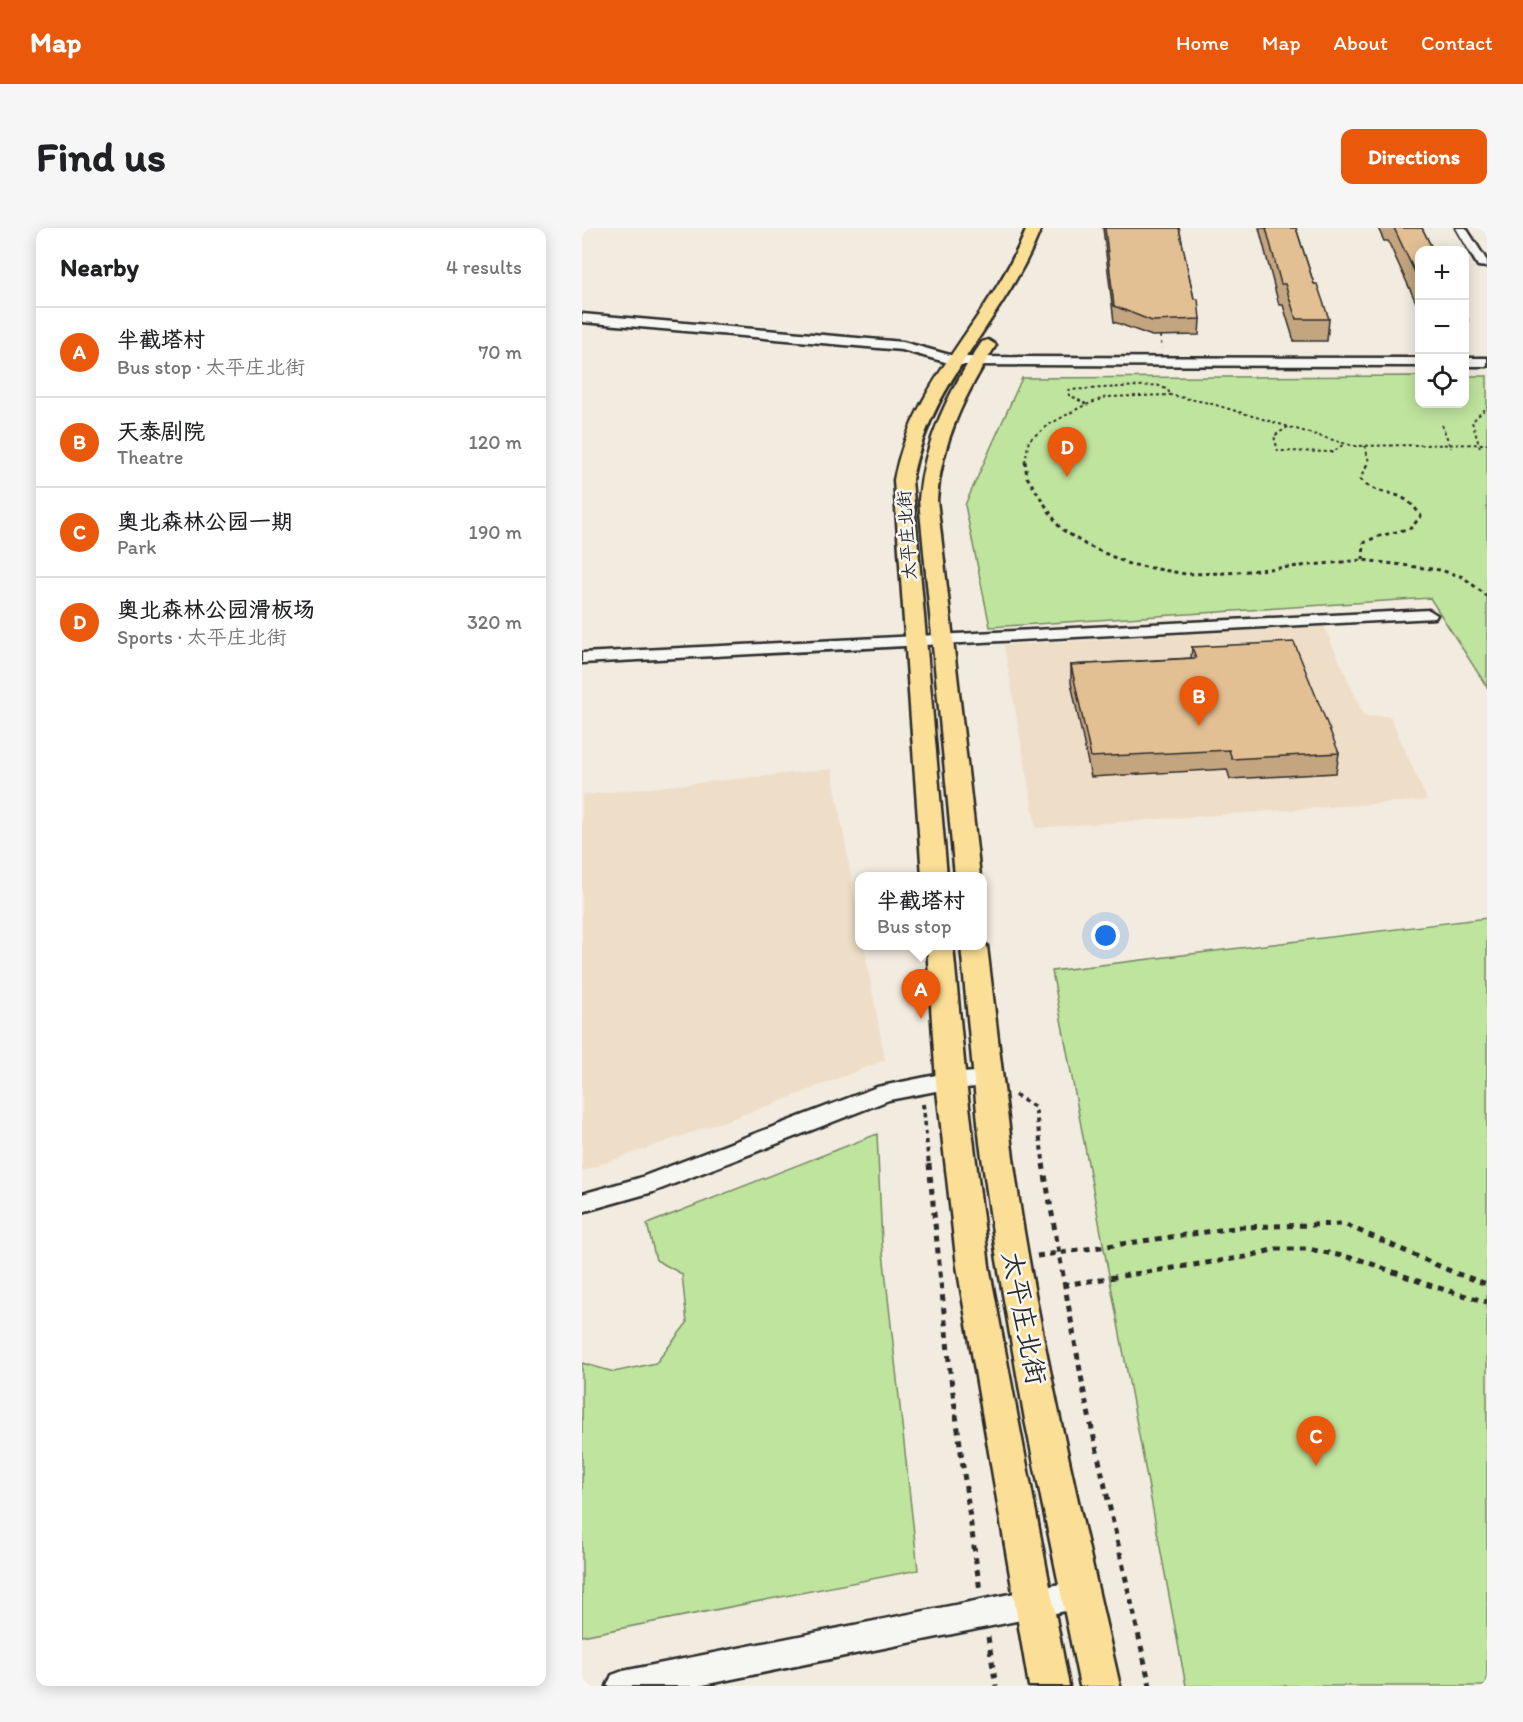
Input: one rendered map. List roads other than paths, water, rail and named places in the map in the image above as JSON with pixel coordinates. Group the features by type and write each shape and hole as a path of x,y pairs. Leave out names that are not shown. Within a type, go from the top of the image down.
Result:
{"main road":[{"name":"太平庄北街","path":"934,872 903,480 907,458 920,420 942,379 1015,272 1034,228"},
{"name":"太平庄北街","path":"967,872 928,500 928,480 934,450 945,421 977,361 1033,273 1051,228"},
{"name":"太平庄北街","path":"940,950 936,1084 973,1266 1032,1603 1049,1686"},
{"name":"太平庄北街","path":"975,950 988,1079 1013,1259 1100,1686"}],"street":[{"path":"1461,228 1482,264 1487,264"},
{"path":"582,318 903,346 956,361 1415,362"},
{"path":"1469,362 1487,362"},
{"path":"582,658 1429,615"},
{"path":"582,1203 644,1186 867,1099 936,1084 988,1079"},
{"path":"623,1686 1080,1594"}],"place":[{"name":"奥北森林公园滑板场","path":"1067,477"},
{"name":"天泰剧院","path":"1199,726"},
{"name":"半截塔村","path":"921,1019"},
{"name":"奥北森林公园一期","path":"1316,1466"}]}
